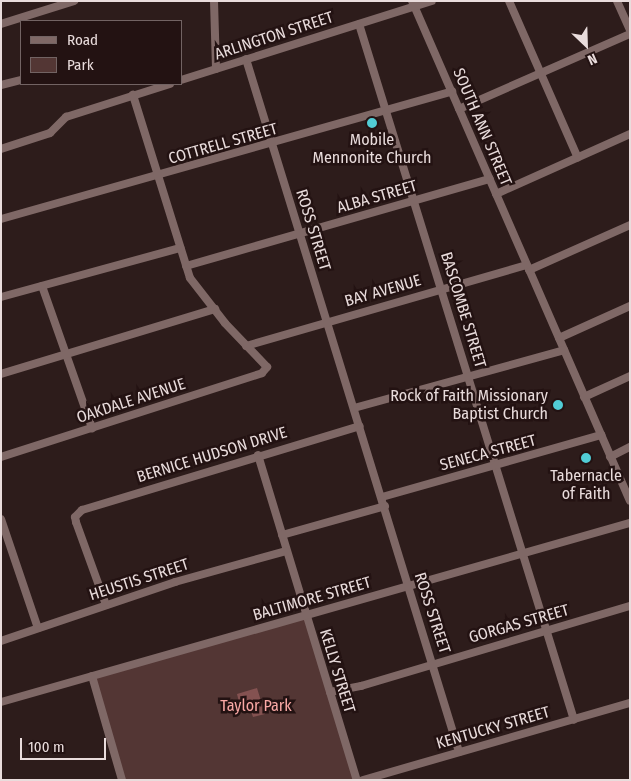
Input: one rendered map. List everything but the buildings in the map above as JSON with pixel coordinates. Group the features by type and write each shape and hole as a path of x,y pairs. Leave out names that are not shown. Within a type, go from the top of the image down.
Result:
{"street":[{"path":"1,24 74,1"},
{"path":"214,1 216,69"},
{"name":"ARLINGTON STREET","path":"182,80 359,24 413,4 432,1"},
{"path":"509,1 578,158"},
{"path":"618,1 630,30"},
{"name":"SOUTH ANN STREET","path":"413,4 630,501"},
{"name":"BASCOMBE STREET","path":"359,24 548,630 574,720"},
{"path":"459,109 630,34"},
{"name":"ROSS STREET","path":"246,59 433,662 459,752"},
{"path":"1,85 20,80"},
{"path":"1,149 50,134 66,117 167,85"},
{"name":"COTTRELL STREET","path":"1,219 158,177 452,91"},
{"path":"134,95 190,278 246,346"},
{"path":"496,194 630,134"},
{"name":"ALBA STREET","path":"186,266 490,179"},
{"name":"BAY AVENUE","path":"246,346 442,289 528,267 630,225"},
{"path":"1,297 180,248"},
{"path":"42,286 92,428"},
{"path":"559,338 630,306"},
{"path":"1,374 216,309"},
{"name":"OAKDALE AVENUE","path":"1,457 262,373 267,367 246,346"},
{"path":"354,408 564,350"},
{"path":"584,397 630,376"},
{"name":"BERNICE HUDSON DRIVE","path":"106,605 75,517 82,510 258,454 360,426"},
{"name":"SENECA STREET","path":"382,497 601,436"},
{"path":"610,456 630,448"},
{"name":"KELLY STREET","path":"258,454 357,780"},
{"path":"282,535 385,506"},
{"path":"1,519 4,536 38,628"},
{"name":"BALTIMORE STREET","path":"1,702 630,523"},
{"name":"HEUSTIS STREET","path":"1,641 184,579 286,551"},
{"name":"GORGAS STREET","path":"330,692 361,686 433,662 630,606"},
{"path":"92,676 122,780"},
{"name":"KENTUCKY STREET","path":"363,780 630,703"}],"green space":[{"name":"Taylor Park","path":"306,614 357,780 124,780 94,678"}],"shaded area":[{"path":"257,688 265,714 253,717 250,708 241,710 237,694"}],"place":[{"name":"Mobile Mennonite Church","path":"372,123"},
{"name":"Rock of Faith Missionary Baptist Church","path":"558,405"},
{"name":"Tabernacle of Faith","path":"586,458"}]}
